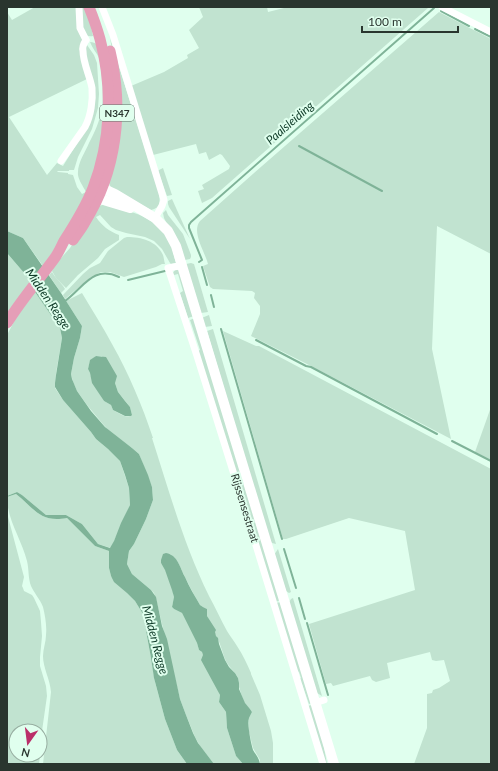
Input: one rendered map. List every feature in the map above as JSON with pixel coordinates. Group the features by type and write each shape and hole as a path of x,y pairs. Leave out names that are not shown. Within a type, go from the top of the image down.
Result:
{"main road":[{"name":"N347","path":"89,7 102,37"},
{"name":"N347","path":"7,323 15,310 52,262 98,192 98,171 103,152 108,114 107,81 101,25 93,7"},
{"name":"Rijssensestraat","path":"98,192 115,194 155,218 171,236 178,249 320,701 334,750 334,764"}],"street":[{"path":"61,161 88,122 92,94 92,87 83,51 86,40 80,28 79,7"},
{"path":"102,7 164,200 155,218"},
{"path":"442,7 491,32"},
{"path":"86,40 102,37"},
{"name":"Rijssensestraat","path":"182,264 168,268 247,516 322,764"}],"shaded area":[{"path":"35,7 77,7 78,28 83,40 81,51 87,79 9,117 47,175 57,163 63,166 86,129 91,118 94,90 85,53 85,48 87,45 94,55 97,63 99,94 98,108 92,129 78,157 74,170 57,171 73,175 77,187 82,194 86,192 78,175 79,166 97,126 103,103 99,58 90,42 97,45 101,51 106,104 103,141 94,178 71,226 43,266 23,238 7,231 7,12 12,20"},
{"path":"81,7 87,7 93,36 85,34 83,31"},
{"path":"199,7 267,7 268,12 288,7 428,8 212,198 202,203 198,191 204,189 202,185 229,169 230,166 220,154 209,160 206,152 199,154 196,144 153,155 131,86 164,72 188,58 187,55 199,48 189,30 203,17"},
{"path":"439,12 491,39 491,254 437,226 432,349 451,439 251,336 260,314 260,306 254,298 255,293 252,291 213,289 210,287 203,266 208,264 197,231 200,221"},
{"path":"110,38 159,193 160,201 158,206 157,208 151,210 111,188 108,180 117,79"},
{"path":"163,168 172,195 167,196 158,171"},
{"path":"172,199 190,239 169,207 168,201"},
{"path":"102,205 139,215 152,221 163,231 171,244 176,263 170,263 162,249 154,241 145,237 116,230 111,227 100,215 96,217 98,220 106,228 119,235 119,240 105,249 98,258 78,275 66,288 56,278 52,271 54,266 70,248 98,207"},
{"path":"166,210 168,215 183,234 191,255 190,259 185,260 164,218 163,213"},
{"path":"127,237 143,239 153,243 163,255 165,264 124,277 110,272 101,272 91,277 65,299 63,295 83,274 90,268 100,263 108,251"},
{"path":"7,253 31,281 7,315"},
{"path":"186,264 194,264 208,312 201,313"},
{"path":"175,270 179,270 194,316 188,318 180,293 183,291 178,274 174,275 173,273"},
{"path":"52,272 65,289 61,293 49,275"},
{"path":"35,292 60,328 62,338 55,388 63,400 96,439 120,461 129,488 130,505 111,548 98,544 82,524 66,515 46,515 17,492 7,496 7,335 17,316"},
{"path":"82,293 109,338 130,378 149,426 184,538 209,596 227,631 245,660 260,695 271,731 273,743 273,764 260,764 260,760 253,748 249,732 249,718 252,712 244,702 239,687 238,678 225,659 207,616 207,609 200,605 178,562 170,554 161,563 167,574 174,597 172,607 182,613 199,650 202,652 220,695 219,702 226,712 227,728 236,756 243,764 214,764 195,737 180,699 154,593 132,574 127,564 129,551 146,519 153,500 152,487 139,454 109,431 77,391 71,374 82,326 66,301","holes":["96,356 102,356 118,392 130,407 132,415 130,416 125,416 113,410 111,405 104,401 93,383 88,369 90,361"]},
{"path":"209,315 212,326 205,327 202,318"},
{"path":"195,318 280,600 276,602 198,351 200,350 190,320"},
{"path":"213,329 276,544 269,540 207,331"},
{"path":"223,331 259,346 491,469 491,764 414,764 427,728 427,694 432,693 433,690 450,681 444,660 432,660 430,652 387,663 390,678 376,682 372,680 370,676 333,686 331,683 326,684 309,624 415,590 405,531 349,518 283,539"},
{"path":"491,407 491,460 475,452"},
{"path":"16,494 33,510 44,517 58,519 67,518 95,546 109,551 109,568 111,576 135,601 143,614 155,682 165,719 177,750 187,764 43,764 48,763 48,723 51,692 43,660 46,624 43,607 29,580 28,564 9,514 7,497"},
{"path":"7,513 24,577 22,586 24,591 32,595 40,611 42,636 40,666 46,686 47,696 43,723 8,723 8,763 39,764 7,764"},
{"path":"278,549 291,592 289,593 286,591 274,555"},
{"path":"293,598 322,696 317,693 288,604"},
{"path":"281,602 312,703 309,704 299,679 301,678 299,672 297,671 276,603"},
{"path":"312,705 323,742 327,764 325,764 307,706"}],"water":[{"name":"Midden Regge","path":"7,231 23,238 82,326 71,374 77,391 91,411 105,427 139,454 148,475 152,487 153,500 146,519 129,551 127,564 132,574 151,590 156,597 180,699 198,743 214,764 187,764 177,750 165,719 154,678 143,614 135,601 114,582 109,568 109,551 95,546 67,518 58,519 44,517 33,510 16,494 7,497 17,492 46,515 66,515 82,524 98,544 110,548 130,505 129,488 120,461 96,439 63,400 55,387 62,338 60,328 35,292 31,281 7,253"},
{"path":"96,356 106,357 117,376 115,383 118,392 130,407 131,416 125,416 113,410 111,405 104,401 92,383 88,369 90,360"},
{"path":"163,554 170,554 176,559 200,605 207,609 207,616 216,630 216,636 225,660 238,678 239,689 245,703 252,712 248,725 253,750 260,764 243,764 236,756 227,728 226,712 219,702 220,695 201,660 203,655 202,652 199,650 182,613 172,607 174,597 165,570 161,563"}],"waterway":[{"name":"Paalsleiding","path":"199,262 202,260 189,228 191,222 434,8"},
{"path":"441,11 469,26"},
{"path":"475,29 491,37"},
{"path":"299,146 382,191"},
{"path":"202,267 207,285"},
{"name":"Paalsleiding","path":"128,280 165,271"},
{"name":"Paalsleiding","path":"65,301 89,279 95,276 110,274 119,277"},
{"path":"211,295 214,307"},
{"path":"221,329 282,539"},
{"path":"256,340 306,366 311,367 437,434"},
{"path":"452,441 491,461"},
{"path":"284,549 296,588"},
{"path":"299,598 305,619"},
{"path":"307,623 328,695"}]}
